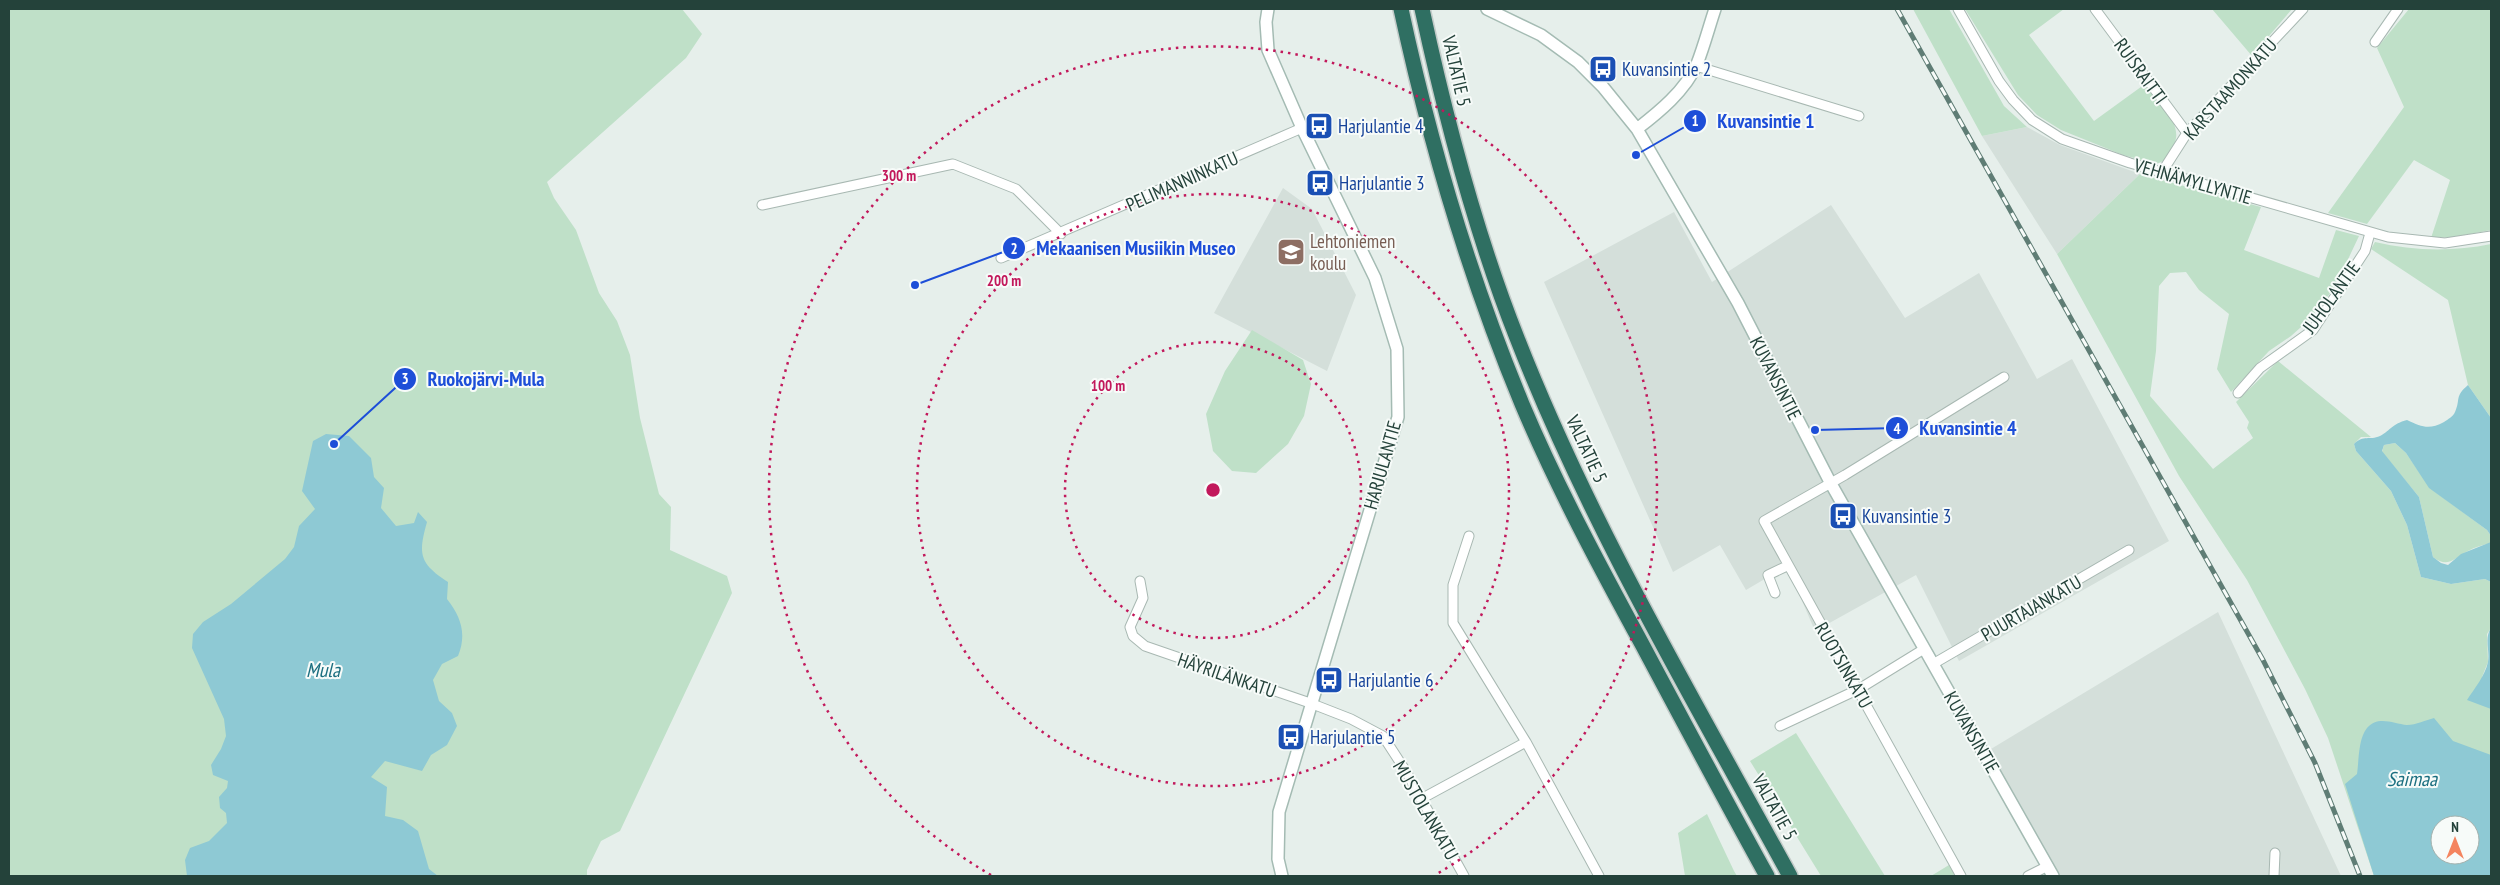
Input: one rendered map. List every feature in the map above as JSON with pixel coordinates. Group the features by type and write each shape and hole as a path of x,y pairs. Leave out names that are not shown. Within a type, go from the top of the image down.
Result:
{"highway":[{"path":"1402,10 1416,80 1453,212 1494,331 1522,402 1595,557 1767,876"},
{"name":"VALTATIE 5","path":"1423,12 1454,146 1474,214 1516,337 1581,486 1790,876"}],"street":[{"name":"HARJULANTIE","path":"1268,9 1266,22 1268,50 1302,128 1375,278 1397,349 1398,417 1310,703 1279,812 1278,859 1282,876"},
{"name":"KUVANSINTIE","path":"1487,9 1542,35 1578,62 1604,87 1637,129 1738,303 1830,482 2051,871"},
{"path":"1637,129 1655,116 1678,92 1696,66 1715,9"},
{"name":"VEHNÄMYLLYNTIE","path":"1958,9 1998,81 2032,120 2062,139 2162,172 2370,233 2419,242 2445,243 2491,236"},
{"name":"RUISRAITTI","path":"2095,9 2187,133"},
{"name":"KARSTAAMONKATU","path":"2162,172 2187,133 2303,9"},
{"path":"2375,42 2398,9"},
{"path":"1696,66 1859,116"},
{"name":"PELIMANNINKATU","path":"1001,258 1061,234 1302,128"},
{"path":"762,205 953,164 1016,189 1061,234"},
{"name":"JUHOLANTIE","path":"2238,393 2260,368 2313,330 2365,250 2370,233"},
{"path":"1830,482 2004,376"},
{"name":"RUOTSINKATU","path":"1830,482 1764,521 1787,566 1859,689 1962,876"},
{"path":"1469,536 1453,585 1453,622 1526,742 1599,876"},
{"name":"PUURTAJANKATU","path":"1933,664 2129,550"},
{"path":"1775,594 1768,575 1787,566"},
{"name":"HÄYRILÄNKATU","path":"1140,581 1143,598 1130,628 1133,636 1144,646 1310,703"},
{"path":"1780,726 1859,689 1924,649"},
{"name":"MUSTOLANKATU","path":"1310,703 1350,719 1383,736 1464,876"},
{"path":"1421,799 1526,742"},
{"path":"2274,876 2275,853"},
{"path":"2028,876 2051,871"}],"shaded area":[{"path":"2027,127 2060,145 2140,174 2057,254 1982,136"},
{"name":"Lehtoniemen koulu","path":"1283,188 1312,209 1356,295 1327,371 1214,313"},
{"path":"1831,205 1905,318 1979,273 2037,379 2072,359 2169,541 1959,661 1916,575 1815,631 1787,566 1746,590 1720,545 1673,572 1544,282 1674,212 1712,282"},
{"path":"2218,612 2341,876 2040,876 2047,873 1981,755"}],"green space":[{"path":"9,9 682,9 702,34 686,58 547,182 554,198 576,230 599,293 617,321 630,355 640,418 659,494 671,507 670,550 727,576 732,593 620,831 601,841 587,870 587,876 9,876"},
{"path":"1913,9 1949,9 2004,106 2027,127 1982,136"},
{"path":"1965,9 2064,9 2029,35 2094,121 2145,84 2174,123 2176,138 2166,160 2156,164 2123,155 2061,130 2037,115 2018,95"},
{"path":"2212,9 2292,9 2252,56"},
{"path":"2409,9 2491,9 2491,230 2454,237 2431,238 2450,180 2414,160 2367,224 2328,213 2404,107 2377,48"},
{"path":"2140,174 2261,207 2244,250 2319,278 2336,230 2359,236 2335,287 2309,320 2291,336 2269,351 2231,392 2217,369 2229,314 2199,290 2186,272 2170,273 2159,286 2156,351 2150,396 2213,469 2253,438 2247,428 2249,422 2236,402 2278,361 2371,437 2361,437 2354,444 2356,451 2391,491 2407,525 2421,577 2451,584 2485,579 2491,582 2491,628 2487,634 2488,662 2482,677 2491,678 2491,788 2409,760 2374,876 2328,738 2305,689 2247,580 2179,476 2057,254"},
{"path":"2375,242 2418,249 2462,248 2491,244 2491,418 2468,385 2448,300 2371,249"},
{"path":"1252,330 1303,360 1311,384 1304,416 1288,444 1256,473 1232,471 1213,451 1206,414 1225,371"},
{"path":"2395,443 2406,453 2430,488 2487,530 2491,536 2491,543 2473,548 2447,562 2433,557 2419,497 2382,452 2384,445"},
{"path":"1796,733 1885,876 1821,876 1750,761"},
{"path":"1707,814 1737,876 1685,876 1678,833"},
{"path":"1949,865 1955,876 1931,876"}],"water":[{"path":"2468,385 2491,418 2491,536 2487,530 2429,488 2406,453 2395,443 2384,445 2382,451 2419,497 2433,557 2441,563 2448,565 2461,554 2491,542 2491,582 2485,579 2451,584 2421,577 2407,525 2391,491 2356,451 2354,444 2364,438 2380,436 2395,425 2407,420 2426,427 2444,422 2454,414 2459,395"},
{"name":"Mula","path":"326,434 349,436 371,458 374,477 384,488 381,508 396,526 414,523 418,512 427,522 422,542 423,557 431,569 448,582 447,599 456,612 461,626 462,640 458,656 442,664 433,680 439,701 452,713 457,726 447,745 431,755 422,771 385,761 371,777 387,787 385,816 403,820 418,831 429,869 438,876 187,876 185,860 190,848 209,841 227,823 226,813 220,808 219,797 227,788 228,781 213,775 211,765 221,749 226,736 224,719 192,648 193,634 203,622 231,604 285,559 294,547 299,526 315,509 302,491 313,441"},
{"path":"2491,628 2491,709 2467,700 2487,667 2488,636"},
{"name":"Saimaa","path":"2434,718 2453,741 2491,755 2491,876 2374,876 2345,784 2357,774 2362,738 2371,724 2381,721 2407,725"}],"railway":[{"path":"1897,9 2263,660 2315,763 2360,876"}],"place":[{"name":"Kuvansintie 2","path":"1603,69"},
{"name":"Harjulantie 4","path":"1319,126"},
{"name":"Kuvansintie 1","path":"1636,155"},
{"name":"Harjulantie 3","path":"1320,183"},
{"name":"Lehtoniemen koulu","path":"1291,252"},
{"name":"Mekaanisen Musiikin Museo","path":"915,285"},
{"name":"Kuvansintie 4","path":"1815,430"},
{"name":"Ruokojärvi-Mula","path":"334,444"},
{"name":"Kuvansintie 3","path":"1843,516"},
{"name":"Harjulantie 6","path":"1329,680"},
{"name":"Harjulantie 5","path":"1291,737"}]}
